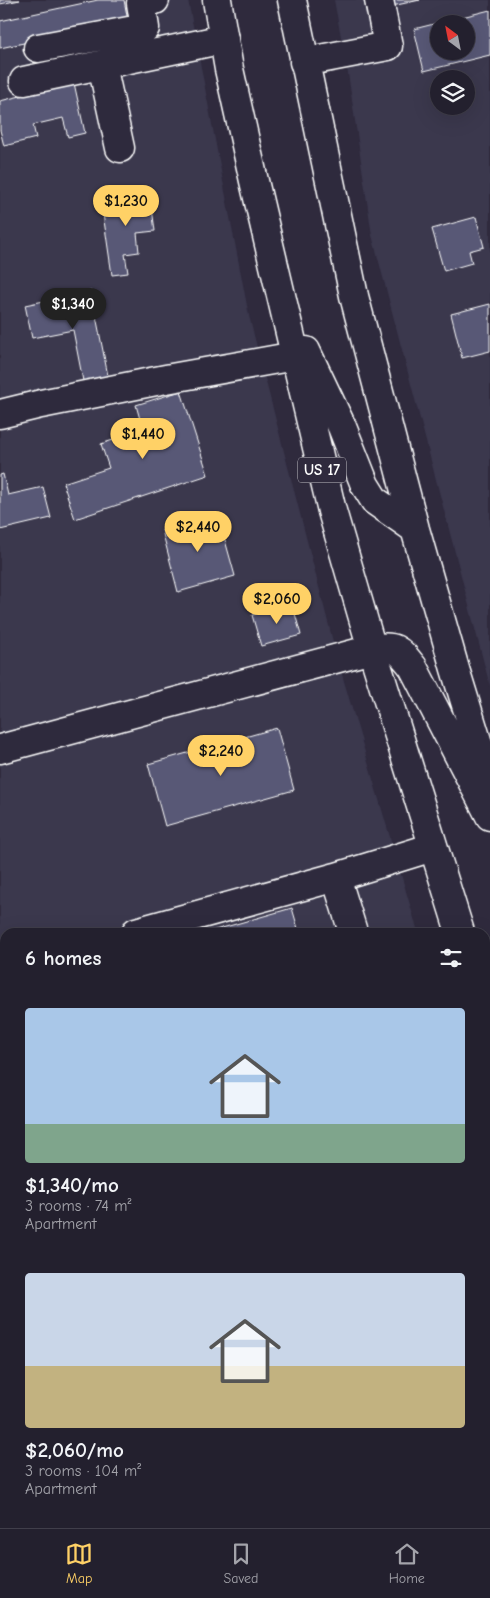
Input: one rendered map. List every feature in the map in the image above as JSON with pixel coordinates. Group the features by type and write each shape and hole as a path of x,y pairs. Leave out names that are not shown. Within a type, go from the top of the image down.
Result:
{"main road":[{"path":"38,48 145,28 141,3 155,0"},
{"name":"US 17","path":"217,0 254,181 332,511 372,649 433,847 460,927"},
{"path":"292,0 354,296 415,529 455,670 490,782"},
{"path":"304,62 388,46 379,0"},
{"path":"24,81 224,39"},
{"path":"102,65 120,148"},
{"path":"283,302 342,427 365,485 375,501 415,529"},
{"path":"0,414 166,379 295,356"},
{"path":"0,749 389,646 402,653 413,667 490,816"},
{"path":"151,928 336,877 433,847"},
{"path":"336,877 352,928"}],"shaded area":[{"path":"0,0 188,0 249,316 338,661 417,928 0,928"},
{"path":"334,0 490,0 490,686 372,235 348,73"}],"building":[{"path":"0,0 20,0 0,4"},
{"path":"98,0 124,0 128,21 0,48 0,21"},
{"path":"391,0 420,0 392,6"},
{"path":"490,10 490,55 475,59 475,15 470,15"},
{"path":"430,25 430,60 469,60 424,71 414,29"},
{"path":"74,83 85,133 68,137 63,118 33,125 36,138 4,146 0,130 0,101"},
{"path":"150,193 155,231 137,233 139,252 125,254 128,273 112,275 101,200"},
{"path":"476,217 484,247 469,251 472,263 444,271 432,229"},
{"path":"91,291 109,381 84,386 73,330 32,338 25,305"},
{"path":"490,304 490,351 462,358 451,314"},
{"path":"181,391 208,475 75,519 63,483 109,468 101,444 143,430 136,405"},
{"path":"3,474 8,495 43,487 51,518 0,530 0,475"},
{"path":"218,515 235,576 178,592 162,530"},
{"path":"292,603 301,635 261,646 252,615"},
{"path":"277,728 294,790 165,826 148,764"},
{"path":"292,908 298,928 222,928"}]}
